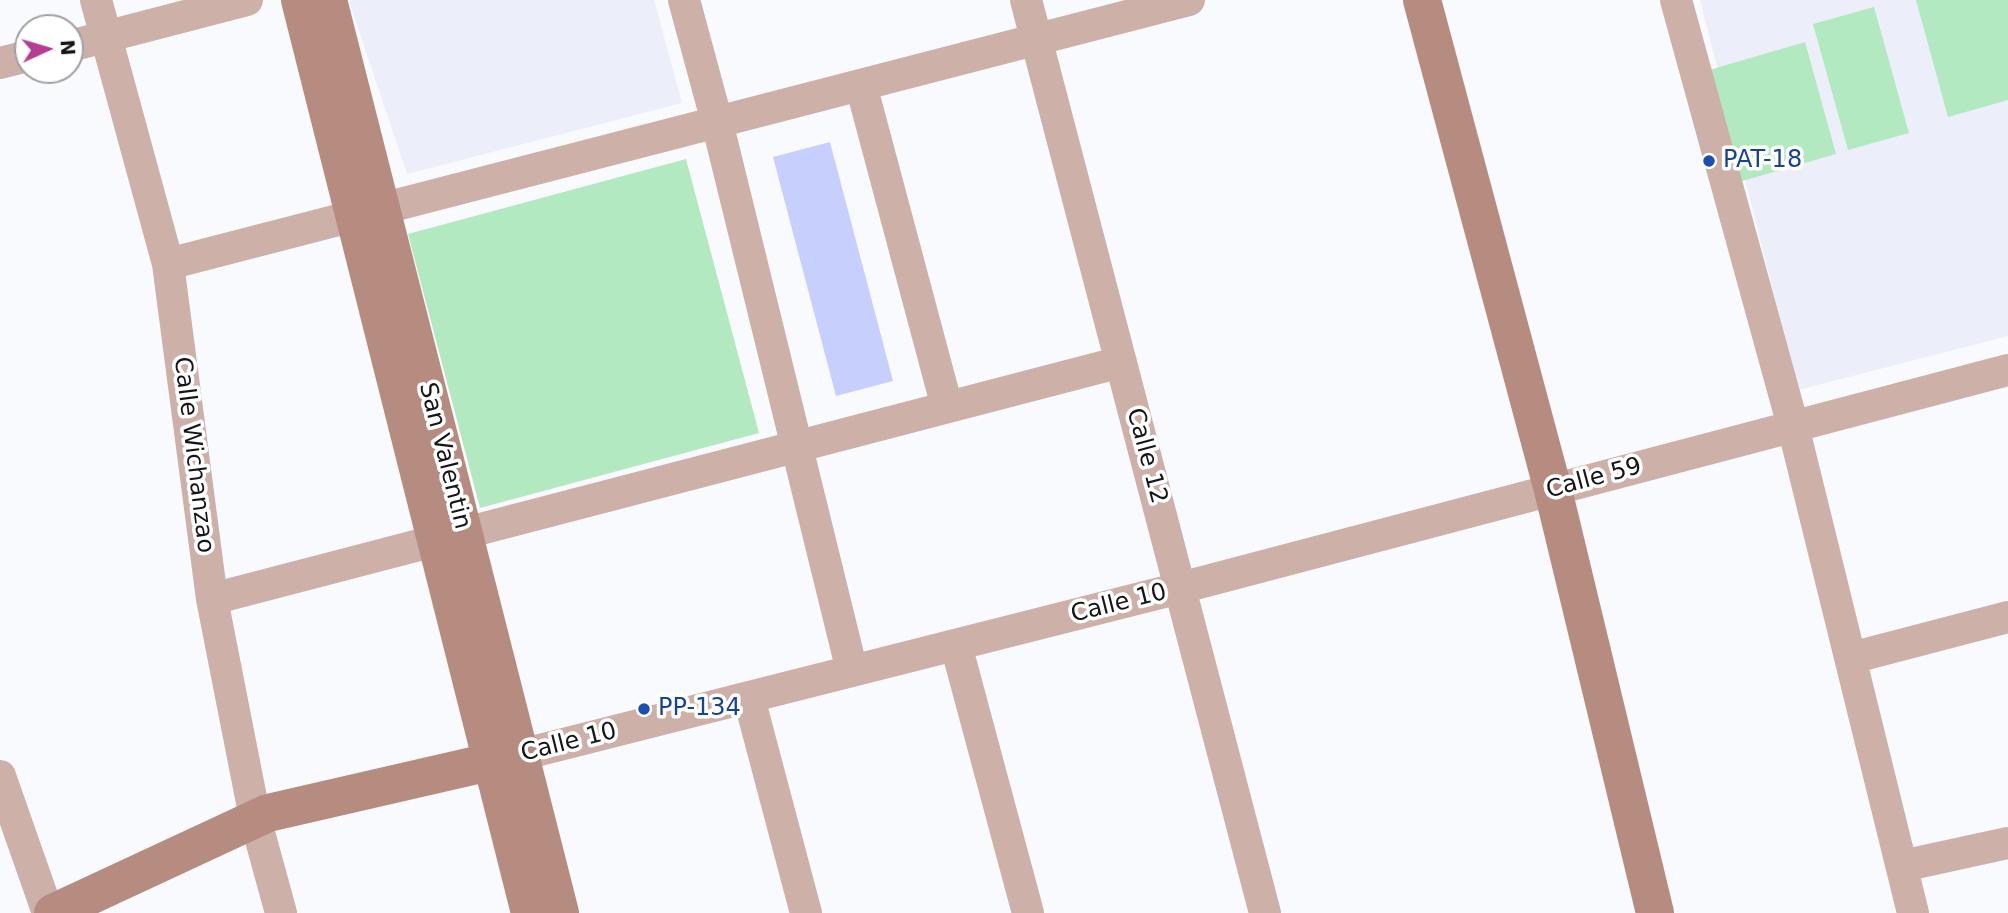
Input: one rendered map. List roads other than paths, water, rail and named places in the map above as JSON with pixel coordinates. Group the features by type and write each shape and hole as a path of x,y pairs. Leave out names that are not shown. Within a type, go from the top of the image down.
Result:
{"street":[{"name":"Calle Wichanzao","path":"96,0 168,264 212,599 255,818 281,913"},
{"path":"84,42 247,0"},
{"name":"San Valentin","path":"300,0 367,211 506,759 560,913"},
{"name":"San Valentin","path":"328,0 367,211"},
{"path":"684,0 717,122 852,671"},
{"name":"Calle 12","path":"1027,0 1265,913"},
{"path":"168,264 1189,0"},
{"path":"1422,0 1553,490 1655,913"},
{"path":"1676,0 1793,426 1913,913"},
{"path":"861,85 947,407"},
{"path":"212,599 1121,362"},
{"name":"Calle 59","path":"1180,588 2008,369"},
{"name":"Calle 10","path":"53,913 268,813 506,759 1180,588"},
{"path":"1851,658 2008,617"},
{"path":"956,645 1028,913"},
{"path":"749,698 806,913"},
{"name":"San Valentin","path":"506,759 530,913"},
{"path":"0,776 48,913"},
{"path":"1902,866 2008,843"}],"place":[{"name":"PAT-18","path":"1709,161"},
{"name":"PP-134","path":"644,709"}]}
